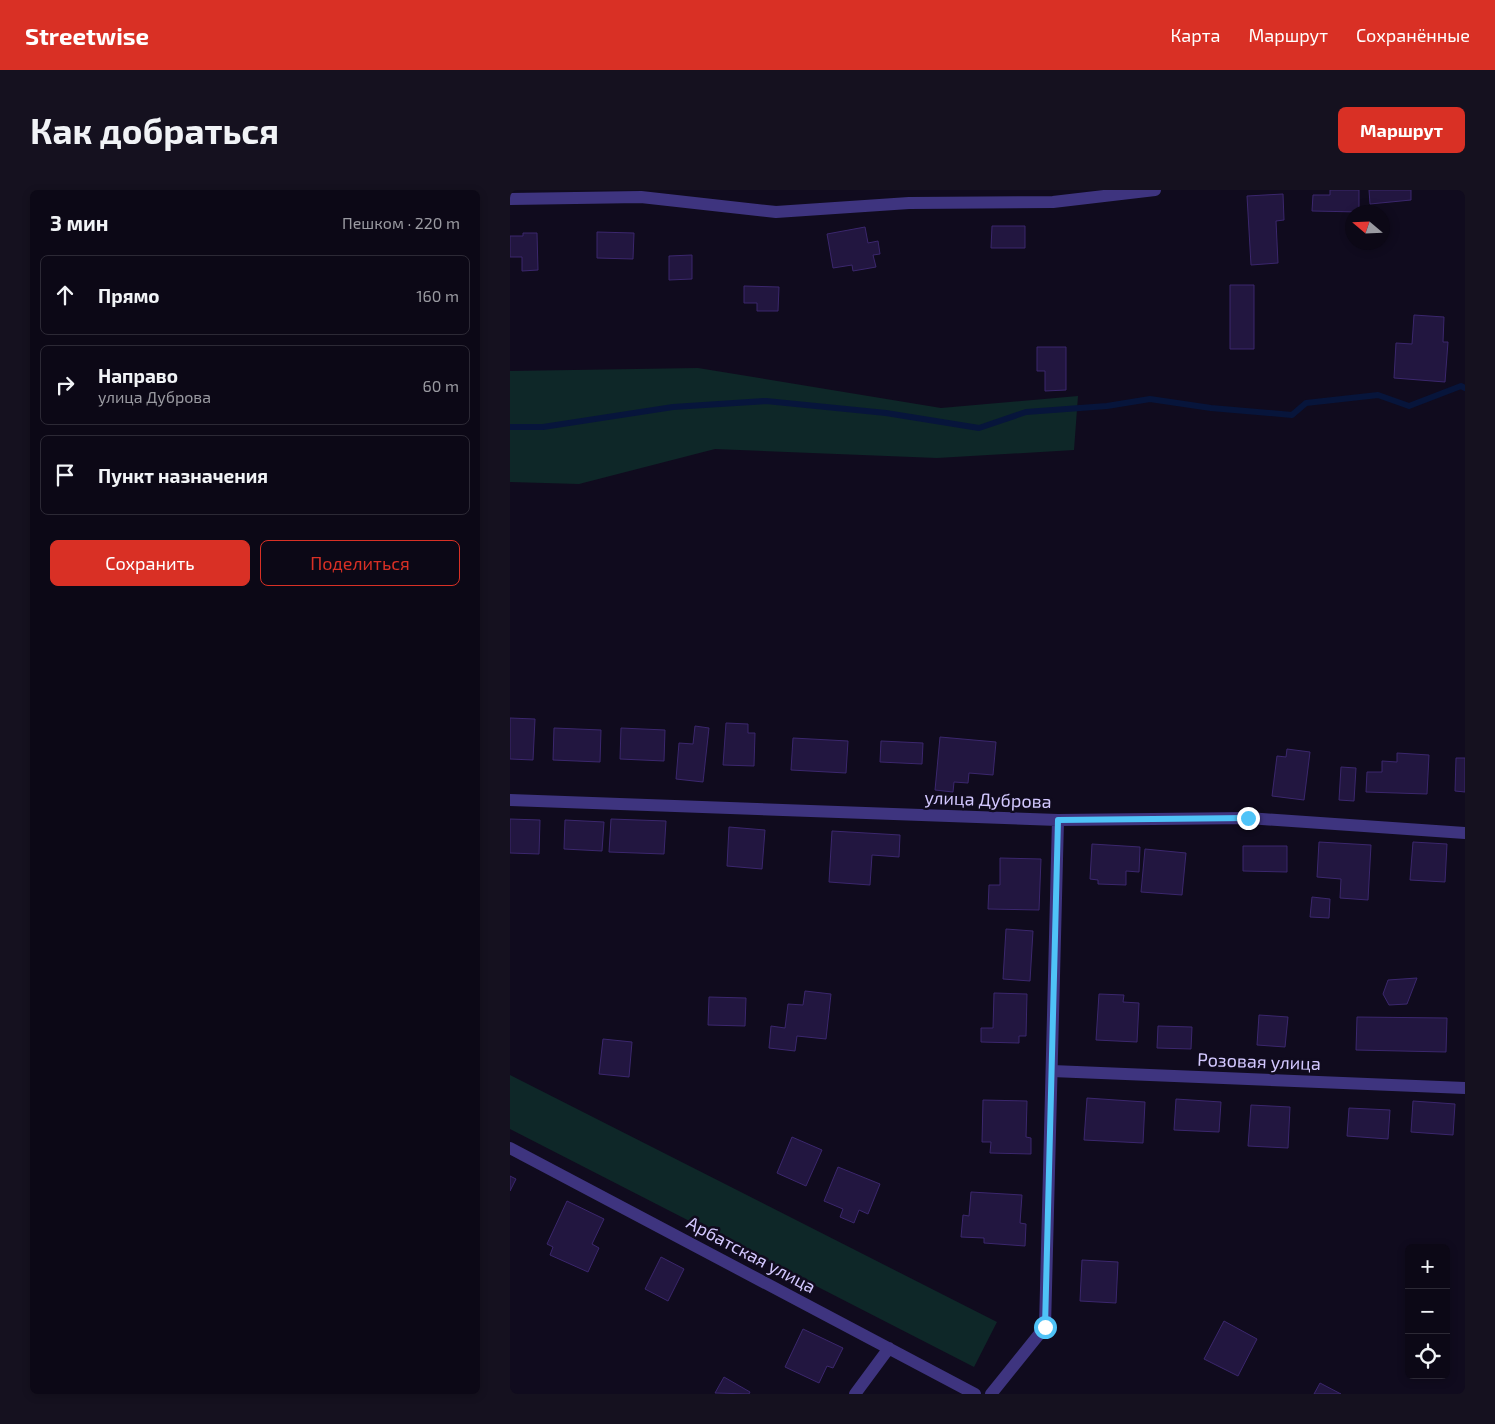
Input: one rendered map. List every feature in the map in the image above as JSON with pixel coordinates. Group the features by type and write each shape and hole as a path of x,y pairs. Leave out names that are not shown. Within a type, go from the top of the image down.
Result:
{"street":[{"path":"510,199 641,197 776,212 909,203 1053,202 1156,190"},
{"name":"улица Дуброва","path":"510,800 1058,820 1248,818 1465,834"},
{"path":"991,1394 1045,1327 1058,820"},
{"name":"Розовая улица","path":"1052,1071 1465,1088"},
{"name":"Арбатская улица","path":"510,1148 975,1394"},
{"path":"855,1394 889,1348"}],"green space":[{"path":"698,368 941,408 1078,396 1074,450 937,458 715,449 579,484 510,482 510,371"},
{"path":"510,1075 997,1322 974,1367 510,1129"}],"building":[{"path":"1330,190 1359,190 1359,205 1345,205 1345,212 1312,211 1313,195 1330,195"},
{"path":"1369,190 1411,190 1411,200 1370,204"},
{"path":"1283,194 1284,220 1276,221 1278,263 1251,265 1247,196"},
{"path":"992,226 1025,226 1025,248 991,248"},
{"path":"865,227 868,243 878,241 880,254 873,255 876,267 853,271 852,265 833,268 827,234"},
{"path":"597,232 634,233 633,259 597,258"},
{"path":"523,233 537,233 538,270 522,271 522,257 510,257 510,236 523,236"},
{"path":"692,255 692,279 669,280 669,256"},
{"path":"1230,285 1254,285 1254,349 1230,349"},
{"path":"744,286 779,287 778,311 757,311 757,303 744,303"},
{"path":"1414,315 1444,317 1443,342 1448,342 1445,382 1394,378 1396,343 1412,344"},
{"path":"1037,347 1066,347 1066,390 1045,391 1045,371 1037,371"},
{"path":"510,718 535,719 533,760 510,759"},
{"path":"726,723 748,724 748,733 755,733 754,766 723,765"},
{"path":"695,726 709,728 703,782 676,779 679,743 693,744"},
{"path":"554,728 601,730 600,762 553,760"},
{"path":"621,728 665,730 664,761 620,759"},
{"path":"940,737 996,742 993,775 969,773 968,783 954,782 953,792 935,790"},
{"path":"793,738 848,741 846,773 791,770"},
{"path":"881,741 923,743 922,764 880,762"},
{"path":"1287,749 1310,752 1304,800 1272,796 1277,756 1286,757"},
{"path":"1397,753 1429,755 1427,794 1366,792 1367,772 1382,772 1382,761 1397,762"},
{"path":"1456,758 1465,758 1465,792 1455,791"},
{"path":"1341,767 1356,768 1354,801 1339,800"},
{"path":"510,819 540,820 539,854 510,853"},
{"path":"611,819 666,821 664,854 609,852"},
{"path":"565,820 604,822 602,851 564,849"},
{"path":"729,827 765,830 762,869 727,866"},
{"path":"832,831 900,835 899,857 872,855 870,885 829,882"},
{"path":"1319,842 1371,845 1368,900 1340,898 1341,879 1317,877"},
{"path":"1413,842 1447,844 1445,882 1410,880"},
{"path":"1092,844 1140,847 1139,872 1126,871 1126,885 1098,884 1098,880 1090,879"},
{"path":"1243,846 1287,846 1287,872 1243,871"},
{"path":"1145,849 1186,853 1182,895 1141,892"},
{"path":"1000,858 1041,859 1039,910 988,909 989,885 1000,885"},
{"path":"1312,897 1330,899 1329,918 1310,917"},
{"path":"1006,929 1033,931 1030,981 1003,979"},
{"path":"1417,978 1407,1004 1389,1005 1383,994 1388,980"},
{"path":"805,991 831,994 826,1039 797,1036 795,1051 769,1048 771,1026 785,1028 788,1004 803,1005"},
{"path":"994,993 1027,994 1026,1036 1019,1036 1019,1043 981,1042 981,1028 993,1028"},
{"path":"1099,994 1124,995 1123,1002 1139,1003 1137,1042 1096,1040"},
{"path":"709,997 746,998 745,1026 708,1025"},
{"path":"1259,1015 1288,1017 1285,1047 1257,1045"},
{"path":"1357,1017 1447,1018 1446,1052 1356,1050"},
{"path":"1158,1026 1192,1027 1191,1049 1157,1048"},
{"path":"603,1039 632,1042 629,1077 599,1074"},
{"path":"1087,1098 1145,1102 1143,1143 1084,1140"},
{"path":"1176,1099 1221,1102 1219,1132 1174,1130"},
{"path":"983,1100 1027,1101 1026,1137 1031,1138 1031,1154 990,1153 991,1142 982,1142"},
{"path":"1413,1101 1455,1104 1453,1135 1411,1132"},
{"path":"1251,1105 1290,1107 1288,1148 1248,1146"},
{"path":"1349,1108 1390,1110 1388,1139 1347,1136"},
{"path":"792,1137 822,1150 806,1186 777,1173"},
{"path":"838,1167 880,1184 868,1214 859,1210 854,1223 840,1217 843,1209 824,1201"},
{"path":"510,1176 516,1179 510,1191"},
{"path":"971,1192 1022,1195 1020,1223 1026,1224 1025,1246 984,1243 984,1238 961,1237 963,1215 969,1216"},
{"path":"567,1201 604,1219 592,1244 599,1248 588,1272 550,1255 553,1247 547,1244"},
{"path":"661,1257 684,1269 668,1301 645,1289"},
{"path":"1082,1260 1118,1262 1116,1303 1080,1301"},
{"path":"1224,1321 1257,1339 1238,1376 1204,1359"},
{"path":"803,1329 843,1348 833,1368 827,1366 819,1383 785,1367"},
{"path":"724,1377 750,1392 749,1394 715,1393"},
{"path":"1320,1383 1341,1394 1314,1394"}],"waterway":[{"path":"510,427 543,427 673,407 766,401 886,413 979,428 1026,412 1107,406 1150,399 1211,408 1292,415 1306,403 1378,395 1409,406 1461,386 1465,388"}],"route":[{"path":"1045,1327 1058,820 1248,818"}]}
